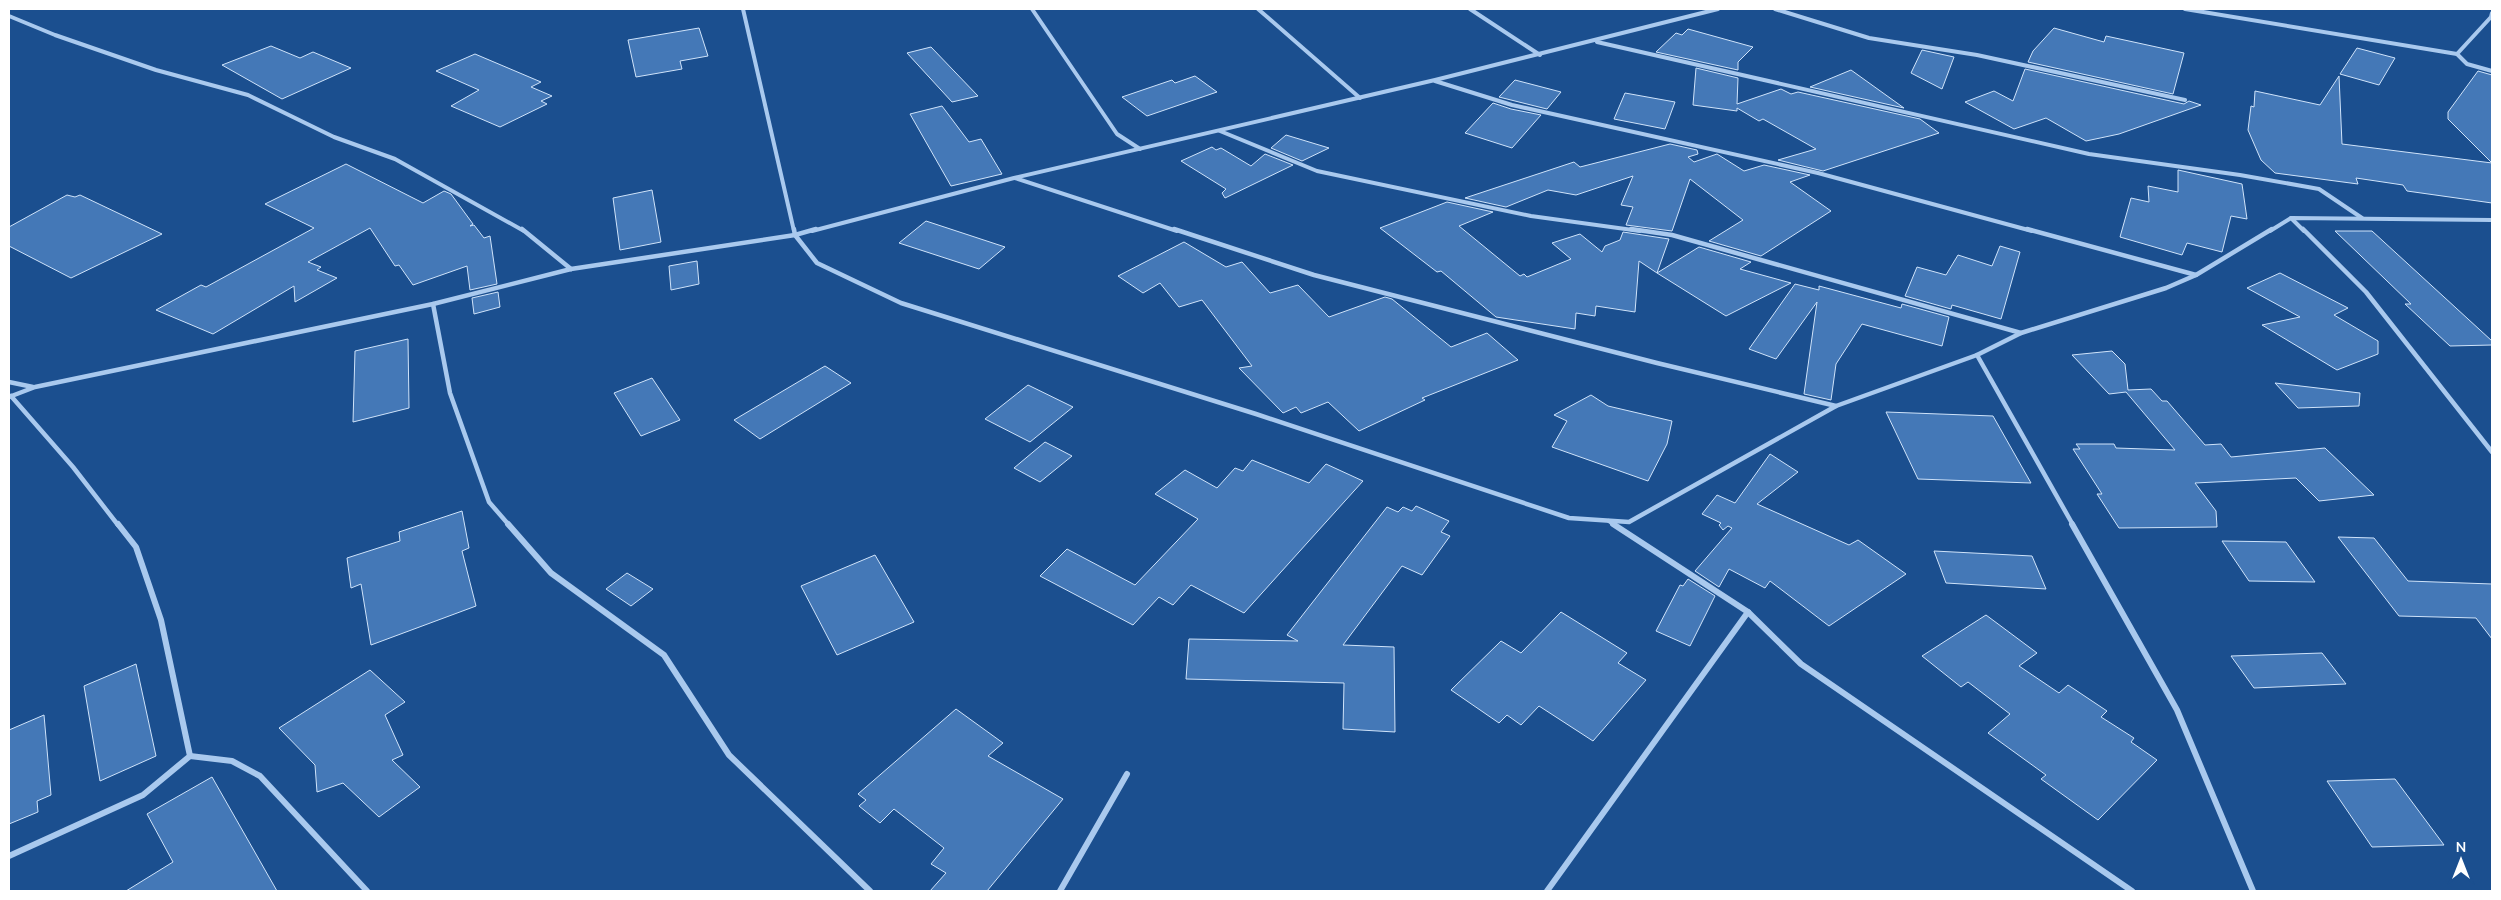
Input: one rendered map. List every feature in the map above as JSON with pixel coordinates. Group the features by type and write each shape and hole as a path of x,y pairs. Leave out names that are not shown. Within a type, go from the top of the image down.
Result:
{"street":[{"path":"744,9 795,235 817,263 901,303 1256,414 1569,518 1629,522 1836,406 1977,355 2021,333 2166,288 2196,275 2291,218 2492,220"},
{"path":"1032,9 1117,134 1140,149"},
{"path":"1258,9 1360,98"},
{"path":"1470,9 1540,55"},
{"path":"190,756 161,620 136,547 73,467 10,396 34,387 433,304 571,269 795,235 1014,178 1540,55 1718,9"},
{"path":"1775,9 1869,38 1977,55 2185,100"},
{"path":"2185,9 2456,54"},
{"path":"2456,54 2491,17 2492,13"},
{"path":"9,16 54,35 156,70 248,95 334,137 395,159 512,222 571,269"},
{"path":"1594,41 2089,154 2319,188 2362,218"},
{"path":"2456,54 2458,59 2466,64 2492,71"},
{"path":"1435,80 1512,105 1818,173 2196,275"},
{"path":"1220,130 1317,170 1531,216 1672,235 2021,333"},
{"path":"1014,178 1314,275 1657,363 1836,406"},
{"path":"2291,218 2366,292 2492,452"},
{"path":"433,304 450,394 489,502 552,573 664,655 730,755 870,891"},
{"path":"1977,355 2176,710 2253,891"},
{"path":"9,382 34,387"},
{"path":"1609,520 1748,612 1801,664 2132,891"},
{"path":"1547,891 1748,612"},
{"path":"9,856 143,795 190,756 232,761 260,776 367,891"},
{"path":"1060,891 1127,774"}],"building":[{"path":"699,28 708,56 680,61 682,69 636,77 628,40"},
{"path":"2054,28 2104,42 2106,36 2184,53 2173,94 2028,62 2033,51"},
{"path":"1688,29 1753,47 1738,62 1738,70 1656,52 1676,33 1682,35"},
{"path":"271,46 300,58 313,52 351,68 282,99 222,65"},
{"path":"931,47 978,96 952,102 907,53"},
{"path":"2357,48 2395,58 2379,85 2340,74"},
{"path":"1922,50 1954,57 1942,89 1911,73"},
{"path":"475,54 541,82 531,87 552,96 541,101 547,104 500,127 451,106 479,90 436,71"},
{"path":"1696,68 1738,78 1737,104 1781,89 1791,94 1798,92 1920,119 1939,133 1823,171 1778,160 1816,149 1763,119 1759,121 1737,108 1737,111 1693,105"},
{"path":"2025,69 2184,104 2189,101 2201,105 2119,134 2086,141 2046,118 2014,129 1965,102 1994,91 2013,101"},
{"path":"1851,70 1904,108 1810,87"},
{"path":"2478,71 2492,75 2492,163 2448,119 2448,112"},
{"path":"1195,76 1217,92 1147,116 1122,97 1172,80 1175,83"},
{"path":"2339,76 2342,144 2492,163 2492,203 2407,191 2403,185 2356,178 2358,184 2275,173 2261,160 2248,130 2251,106 2254,107 2255,91 2320,105"},
{"path":"1515,80 1561,92 1547,109 1499,97"},
{"path":"1625,93 1675,102 1665,129 1614,119"},
{"path":"1493,103 1541,115 1512,148 1465,133"},
{"path":"942,106 969,142 981,139 1002,174 951,186 910,114"},
{"path":"1286,135 1329,148 1302,161 1271,148"},
{"path":"1670,144 1697,150 1698,154 1688,157 1694,162 1717,154 1744,171 1764,165 1810,175 1790,182 1831,211 1761,256 1709,241 1743,220 1690,179 1672,231 1626,225 1633,207 1621,205 1633,176 1576,195 1548,190 1506,207 1465,198 1574,162 1580,167"},
{"path":"1212,147 1216,150 1221,148 1251,166 1265,154 1293,165 1225,198 1222,193 1226,189 1181,161"},
{"path":"346,164 423,203 444,191 451,194 473,224 470,226 474,225 484,238 490,236 497,284 470,290 467,266 413,285 399,265 395,266 370,228 308,262 321,267 317,270 337,278 295,302 294,286 213,334 156,310 201,285 206,287 314,228 265,204"},
{"path":"2178,170 2242,184 2247,219 2231,216 2222,252 2187,243 2182,255 2120,237 2131,198 2149,202 2148,186 2178,192"},
{"path":"652,190 661,242 620,250 613,198"},
{"path":"67,195 75,197 80,195 162,234 71,278 9,246 9,227"},
{"path":"1447,202 1493,212 1459,226 1520,276 1524,274 1527,277 1571,259 1552,243 1580,234 1602,252 1605,246 1620,240 1623,232 1669,239 1657,273 1639,261 1635,312 1596,306 1595,316 1576,313 1575,329 1496,317 1441,271 1437,272 1380,228"},
{"path":"926,221 1005,247 979,269 899,243"},
{"path":"2335,231 2372,231 2492,341 2492,345 2450,346 2405,304 2411,304"},
{"path":"1184,242 1226,267 1242,262 1270,293 1298,285 1329,317 1385,297 1392,299 1451,347 1487,333 1518,360 1422,398 1425,400 1359,431 1328,402 1301,413 1296,407 1283,413 1239,368 1252,366 1202,300 1179,307 1160,283 1143,293 1118,276"},
{"path":"2000,246 2020,252 2001,319 1952,305 1951,309 1905,296 1917,267 1946,275 1958,255 1992,266"},
{"path":"1699,247 1751,262 1740,269 1791,283 1726,316 1657,273"},
{"path":"697,261 699,284 671,290 669,266"},
{"path":"2280,273 2348,308 2334,315 2378,341 2378,354 2337,370 2262,325 2300,317 2247,288"},
{"path":"1795,284 1819,290 1819,286 1901,308 1902,304 1949,317 1942,346 1862,324 1836,364 1831,400 1804,394 1817,302 1776,359 1749,349"},
{"path":"498,292 500,307 474,314 472,298"},
{"path":"408,339 409,408 353,422 355,351"},
{"path":"2112,351 2125,364 2128,390 2151,389 2162,401 2167,401 2205,445 2221,444 2231,457 2325,448 2374,495 2319,501 2296,478 2195,483 2216,511 2217,527 2119,528 2097,494 2102,494 2073,449 2080,449 2076,444 2114,444 2116,448 2175,450 2126,392 2109,394 2072,355"},
{"path":"825,366 851,383 760,439 734,420"},
{"path":"652,378 680,420 641,436 614,393"},
{"path":"2275,383 2360,393 2359,406 2298,408"},
{"path":"1028,385 1073,407 1030,442 985,419"},
{"path":"1591,395 1608,406 1672,421 1667,444 1648,481 1552,447 1567,421 1554,415"},
{"path":"1886,412 1993,416 2031,483 1918,479"},
{"path":"1045,442 1072,456 1040,482 1014,468"},
{"path":"1770,454 1798,472 1757,504 1849,545 1858,540 1906,574 1829,626 1770,581 1765,588 1729,569 1719,587 1695,571 1732,528 1728,526 1723,530 1719,525 1721,523 1702,514 1717,495 1735,503"},
{"path":"1252,460 1309,483 1326,464 1363,481 1244,613 1191,585 1173,605 1159,597 1133,625 1040,576 1067,549 1135,585 1198,519 1155,494 1185,470 1217,488 1235,468 1243,471"},
{"path":"1416,506 1449,521 1441,532 1450,536 1422,575 1402,566 1343,645 1394,647 1395,732 1343,729 1344,683 1186,679 1189,639 1298,641 1287,635 1387,507 1398,512 1403,507 1412,511"},
{"path":"462,511 469,548 462,551 476,606 371,645 361,584 351,588 347,558 400,541 399,532"},
{"path":"2338,537 2374,538 2408,581 2492,584 2492,639 2476,618 2399,616"},
{"path":"2222,541 2286,542 2315,582 2249,581"},
{"path":"1934,551 2032,556 2046,589 1946,583"},
{"path":"875,555 914,622 837,655 801,586"},
{"path":"627,573 653,589 631,606 606,589"},
{"path":"1688,579 1715,596 1690,646 1656,631 1680,585 1683,586"},
{"path":"1561,612 1627,653 1618,663 1646,680 1593,741 1539,706 1521,725 1507,715 1499,723 1451,690 1501,641 1521,653"},
{"path":"1986,615 2037,653 2019,666 2059,693 2068,685 2107,711 2101,717 2134,738 2131,742 2157,760 2098,820 2041,779 2046,775 1988,733 2010,714 1968,682 1961,687 1922,656"},
{"path":"2322,653 2346,684 2254,688 2231,656"},
{"path":"136,664 156,756 100,781 84,686"},
{"path":"370,670 405,702 385,715 403,755 392,760 420,787 379,817 343,783 317,792 315,765 279,728"},
{"path":"956,709 1003,743 988,756 1063,799 987,891 930,891 946,873 931,864 944,848 894,809 880,823 859,806 866,800 858,794"},
{"path":"44,715 51,795 37,801 38,812 9,824 9,730"},
{"path":"212,777 277,891 126,891 173,862 147,814"},
{"path":"2395,779 2444,845 2372,847 2327,781"}]}
